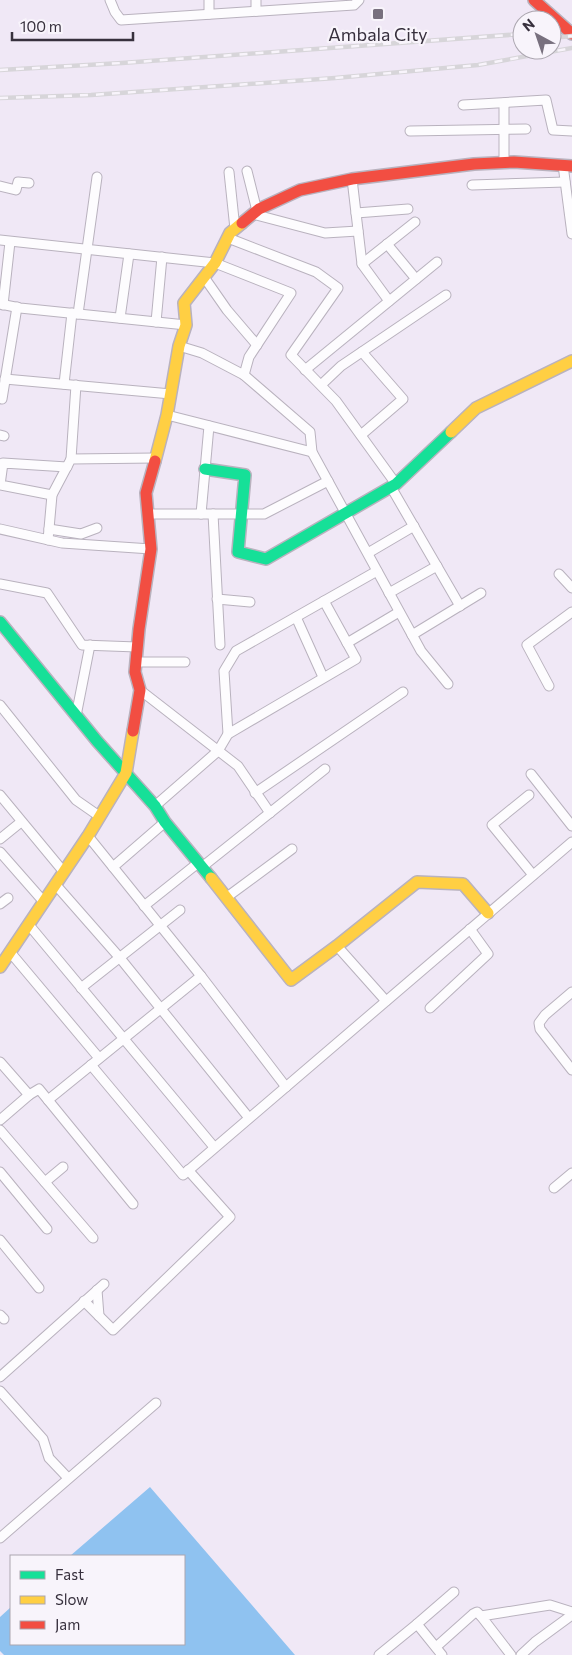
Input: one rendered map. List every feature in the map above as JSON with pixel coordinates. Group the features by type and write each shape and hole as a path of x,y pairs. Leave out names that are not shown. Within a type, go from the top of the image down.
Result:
{"street":[{"path":"110,0 115,12 122,20 355,2"},
{"path":"209,0 209,14"},
{"path":"256,0 256,11"},
{"path":"538,1 572,34"},
{"path":"463,105 546,100 553,130 572,131"},
{"path":"504,102 504,162"},
{"path":"410,131 526,129"},
{"path":"0,966 29,925 62,871 88,836 126,773 140,690 135,672 151,549 146,493 167,415 180,346 186,325 184,303 215,263 231,234 255,212 300,190 352,179 504,162 567,166 565,182 572,234"},
{"path":"247,171 255,212"},
{"path":"229,172 231,234"},
{"path":"64,384 87,250 97,177"},
{"path":"352,179 362,264 389,301"},
{"path":"0,186 16,190 18,182 30,183"},
{"path":"472,185 565,182"},
{"path":"356,213 408,209"},
{"path":"255,212 325,232 358,231"},
{"path":"362,264 415,222"},
{"path":"231,234 316,272 338,288 290,355 336,401 361,435 394,486 414,526 460,606"},
{"path":"0,240 215,263 291,292 249,357 244,374"},
{"path":"10,242 2,304 75,314 186,325"},
{"path":"387,244 416,280"},
{"path":"120,318 129,254"},
{"path":"156,322 162,257"},
{"path":"305,370 437,262"},
{"path":"204,277 227,310 257,346"},
{"path":"321,385 341,366 446,295"},
{"path":"2,399 16,307"},
{"path":"180,346 202,353 244,374 310,432 312,452 399,612 421,651 448,684"},
{"path":"361,435 403,399 362,352"},
{"path":"206,469 245,475 238,552 266,559 394,486 476,408 572,361"},
{"path":"5,379 171,394"},
{"path":"48,540 52,495 69,463 76,385"},
{"path":"167,415 312,452"},
{"path":"202,514 209,426"},
{"path":"52,495 0,485 3,463 69,463 155,458"},
{"path":"148,514 264,514 328,481"},
{"path":"213,514 220,645"},
{"path":"368,553 414,526"},
{"path":"0,528 62,543 151,549"},
{"path":"49,529 81,534 97,528"},
{"path":"389,593 437,566"},
{"path":"228,734 224,671 236,651 377,571"},
{"path":"559,574 572,588"},
{"path":"0,584 47,593 82,644 137,647"},
{"path":"412,635 481,594"},
{"path":"218,599 250,602"},
{"path":"155,806 218,751 228,734 356,659 324,601"},
{"path":"347,643 399,612"},
{"path":"549,686 528,645 572,612"},
{"path":"296,617 323,677"},
{"path":"0,622 76,716 155,806 165,822 227,897 291,980 417,882 463,884 488,913"},
{"path":"76,716 90,645"},
{"path":"136,662 185,662"},
{"path":"140,690 238,766 270,813"},
{"path":"255,792 403,692"},
{"path":"0,704 76,800 100,816"},
{"path":"144,906 270,813 325,769"},
{"path":"531,774 572,826"},
{"path":"0,795 62,871"},
{"path":"529,795 492,825 533,875"},
{"path":"0,839 21,822"},
{"path":"113,867 165,822"},
{"path":"88,836 201,976 286,1086"},
{"path":"91,1065 183,1175 572,842"},
{"path":"227,897 292,849"},
{"path":"0,852 44,902"},
{"path":"55,884 162,1008 249,1118"},
{"path":"82,988 180,910"},
{"path":"29,925 214,1147"},
{"path":"430,1008 488,954 470,929"},
{"path":"337,946 386,1000"},
{"path":"10,952 99,1058"},
{"path":"48,1100 201,976"},
{"path":"572,992 545,1015 539,1024 540,1029 572,1070"},
{"path":"0,1062 29,1095"},
{"path":"0,1119 39,1089 133,1204"},
{"path":"0,1130 92,1238"},
{"path":"45,1182 63,1167"},
{"path":"84,1301 113,1330 230,1217 188,1170"},
{"path":"0,1172 47,1229"},
{"path":"554,1188 572,1173"},
{"path":"0,1240 39,1288"},
{"path":"0,1377 100,1287 99,1316"},
{"path":"0,1391 43,1439 49,1458 68,1478"},
{"path":"0,1538 156,1403"},
{"path":"379,1655 454,1592"},
{"path":"481,1616 550,1605 572,1613"},
{"path":"436,1647 477,1612 511,1655"},
{"path":"521,1655 534,1642 572,1613"},
{"path":"417,1624 442,1655"}],"water":[{"path":"150,1487 295,1655 4,1655 0,1651 0,1617 10,1608 10,1645 185,1645 185,1555 71,1555"}],"railway":[{"path":"0,70 512,35"},
{"path":"562,37 572,36"},
{"path":"0,98 91,95 335,78 478,65 572,48"}],"traffic: fast":[{"path":"205,469 245,475 238,552 266,559 396,484 451,432"},
{"path":"0,622 97,741 155,806 165,822 211,878"}],"traffic: slow":[{"path":"155,461 167,415 179,346 186,325 184,303 215,263 230,233 242,223"},
{"path":"451,432 476,408 572,361"},
{"path":"0,967 88,836 126,773 133,731"},
{"path":"211,878 291,980 417,882 463,884 488,913"}],"traffic: jam":[{"path":"534,0 572,34"},
{"path":"242,223 259,209 300,190 352,179 474,164 514,162 572,166"},
{"path":"133,731 140,690 135,672 139,629 151,549 146,493 155,461"}],"place":[{"name":"Ambala City","path":"378,14"}]}
